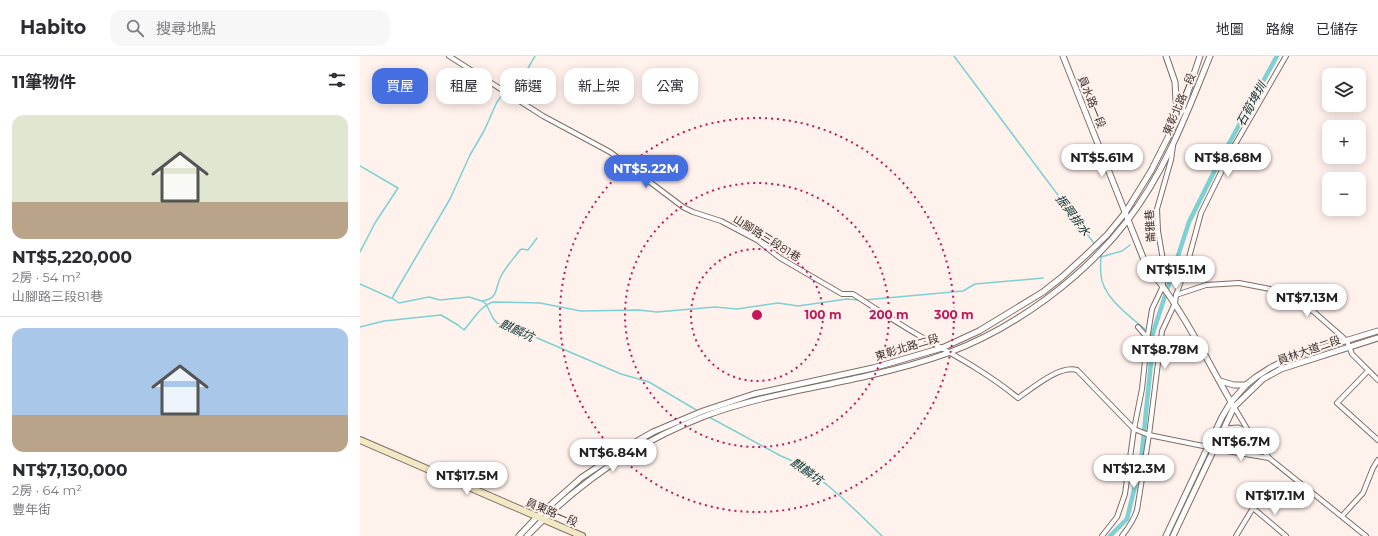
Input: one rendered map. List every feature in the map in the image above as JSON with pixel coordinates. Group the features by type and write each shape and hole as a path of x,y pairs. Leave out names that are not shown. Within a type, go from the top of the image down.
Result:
{"main road":[{"name":"員東路一段","path":"360,440 582,536"}],"street":[{"name":"山腳路三段81巷","path":"449,56 543,116 610,152 683,207 693,212 722,221 757,240 780,258 842,294 853,294 1002,385 1018,398 1044,379 1068,370 1077,370 1134,429"},
{"name":"員水路一段","path":"1062,56 1144,260 1154,278 1163,286 1175,303 1234,407"},
{"path":"1166,56 1175,82 1176,101 1182,110 1187,113"},
{"name":"東彰北路一段","path":"1125,213 1150,171 1182,110 1200,56"},
{"name":"東彰北路一段","path":"1128,220 1153,183 1174,142 1210,56"},
{"path":"1122,536 1135,518 1137,510 1150,435 1162,331 1175,303 1176,295 1187,265 1201,213 1234,148 1286,56"},
{"name":"崙雅巷","path":"1163,286 1163,260 1158,231 1158,209 1171,160 1174,142"},
{"name":"東彰北路二段","path":"519,536 540,518 581,478 653,432 754,394 873,368 942,348 979,331 1043,292 1062,277 1092,250 1125,213"},
{"name":"東彰北路二段","path":"701,413 710,414 756,400 874,374 924,361 983,337 1029,310 1065,284 1104,248 1128,220"},
{"path":"1176,295 1206,285 1239,283 1270,289 1314,312 1347,341 1352,354 1378,380"},
{"path":"1102,536 1117,517 1122,507 1134,429 1142,389 1152,309 1163,286"},
{"path":"1138,327 1145,335 1147,342"},
{"name":"員林大道二段","path":"1166,536 1222,417 1231,402 1246,385 1256,376 1289,358 1378,331"},
{"name":"員林大道二段","path":"1234,407 1263,379 1281,369 1378,338"},
{"path":"1368,371 1337,403 1378,440"},
{"path":"1220,381 1234,386 1246,385"},
{"path":"1173,536 1234,407"},
{"path":"1234,407 1249,432 1269,458 1342,516 1360,534 1366,536"},
{"path":"1224,429 1238,428 1249,432"},
{"path":"1134,429 1150,435 1208,447"},
{"path":"1215,449 1269,458"},
{"path":"1342,516 1363,493 1373,468 1378,460"},
{"path":"1236,536 1253,508 1286,536"},
{"name":"東彰北路二段","path":"527,536 540,518"}],"waterway":[{"name":"麒麟坑","path":"535,56 524,75 507,88 497,102 450,199 392,298 399,303 429,297 440,300 469,297 482,301 486,304 497,323 514,328 621,374 649,382 698,411"},
{"name":"振興排水","path":"954,56 1099,250"},
{"name":"石筍埤圳","path":"1110,536 1127,519 1141,461 1153,343 1152,336 1189,222 1221,158 1277,56"},
{"path":"360,166 398,188 375,223 360,252"},
{"path":"482,301 487,300 494,295 501,276 520,250 528,250 537,238"},
{"path":"1101,257 1122,251 1130,245"},
{"name":"振興排水","path":"1101,253 1101,275 1106,291 1118,306 1147,331"},
{"path":"864,300 963,291 975,284 1043,278"},
{"path":"360,284 391,298"},
{"path":"360,327 384,321 441,315 464,330 480,310 493,302 540,303 581,311 639,310 657,312 715,307 737,309 778,303 798,306 847,299 858,300"},
{"name":"麒麟坑","path":"709,417 795,462 834,491 882,536"}]}
